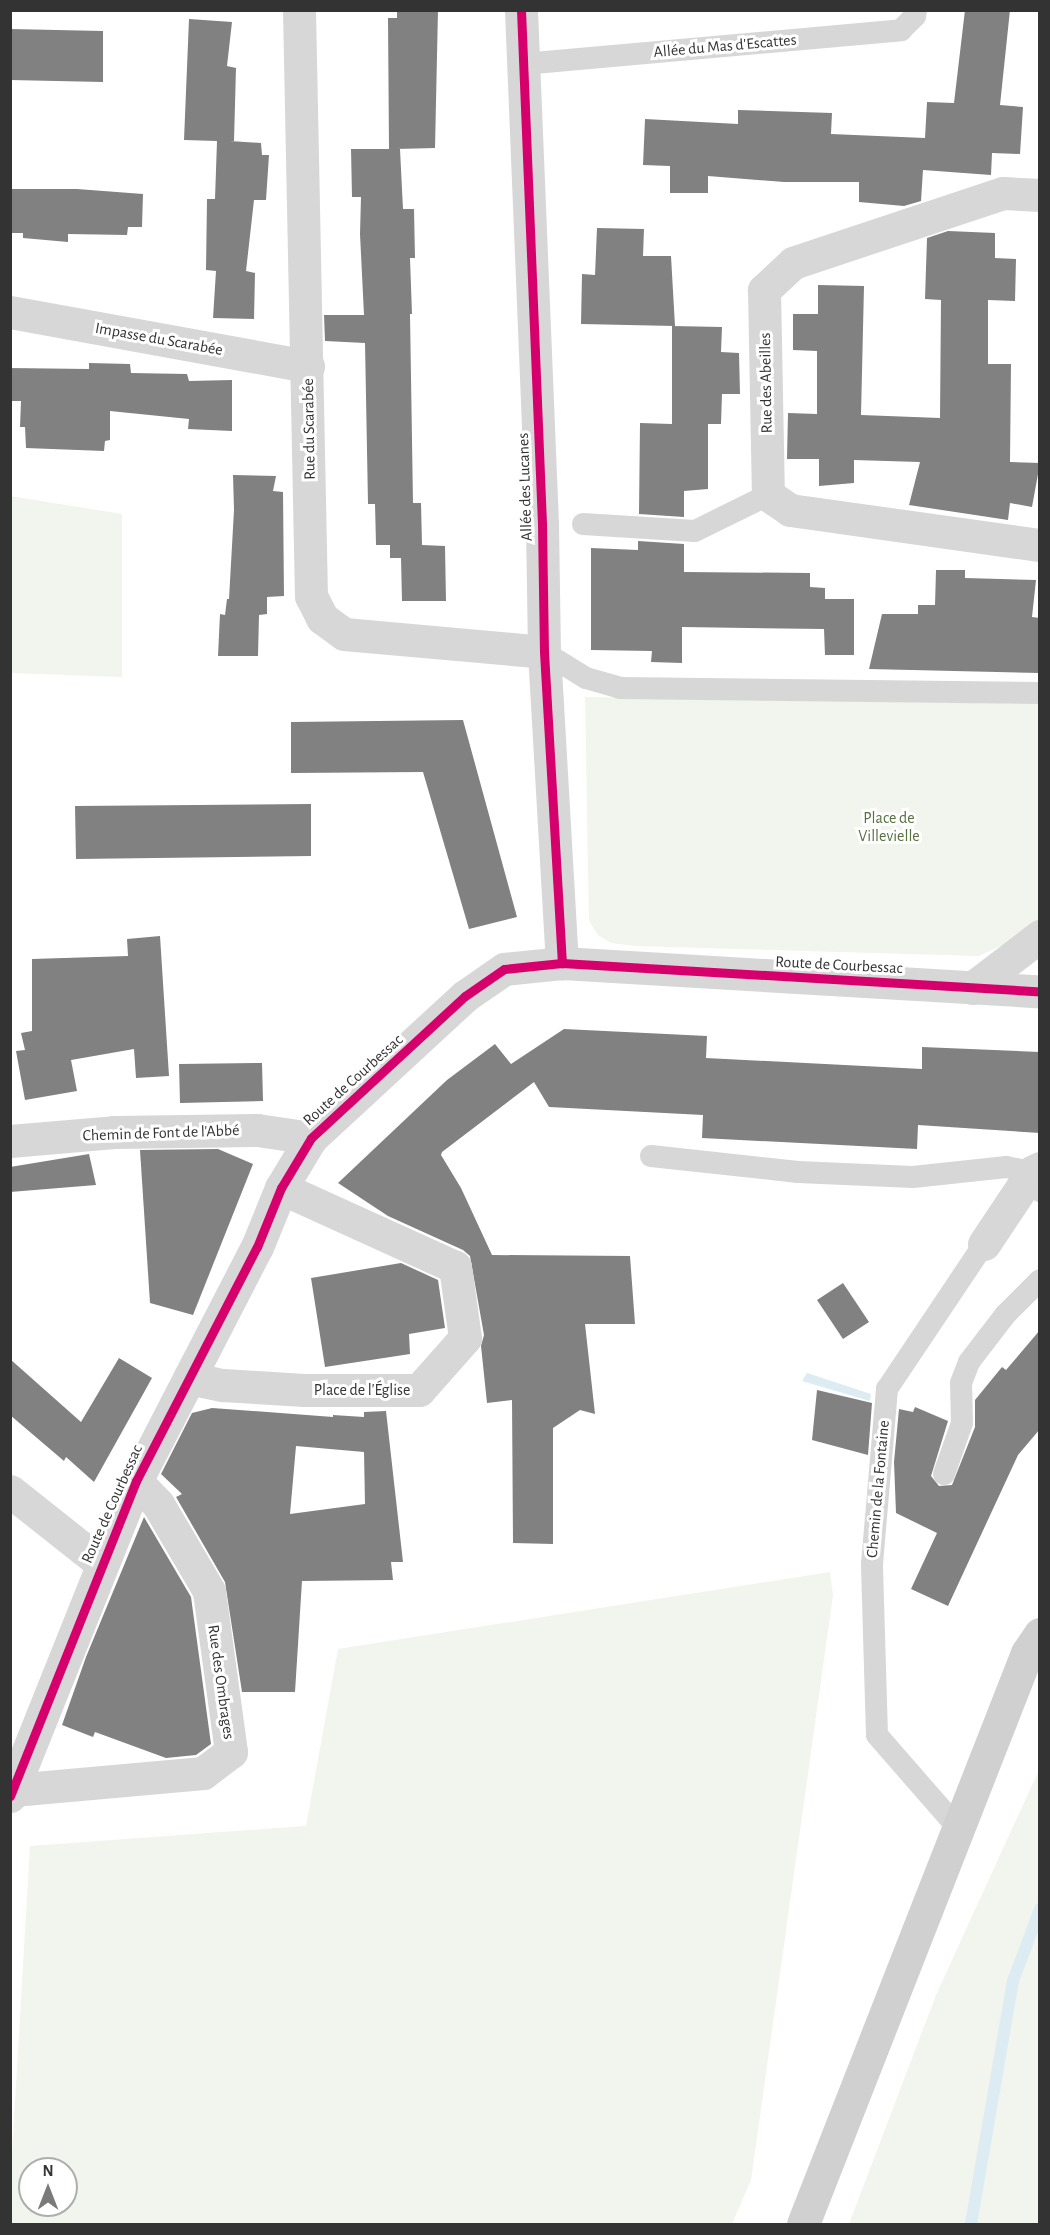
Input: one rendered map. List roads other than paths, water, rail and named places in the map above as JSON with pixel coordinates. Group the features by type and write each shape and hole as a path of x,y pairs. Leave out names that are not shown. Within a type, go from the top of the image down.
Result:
{"street":[{"name":"Rue du Scarabée","path":"299,10 311,596 322,618 344,634 544,652"},
{"name":"Allée des Lucanes","path":"521,10 542,525 544,652 562,963"},
{"name":"Rue des Abeilles","path":"768,495 764,290 793,263 1003,193 1040,195"},
{"name":"Impasse du Scarabée","path":"10,312 308,366"},
{"path":"768,495 790,510 1040,545"},
{"path":"972,988 1040,936"},
{"name":"Route de Courbessac","path":"12,1793 136,1481 257,1247 281,1188 311,1138 475,989 504,969 562,963 1040,991"},
{"name":"Chemin de Font de l'Abbé","path":"10,1141 114,1132 257,1130 311,1138"},
{"name":"Chemin de la Fontaine","path":"984,1244 1037,1177"},
{"name":"Place de l'Église","path":"189,1378 223,1385 304,1390 419,1390 465,1338 455,1267 281,1188"},
{"name":"Rue des Ombrages","path":"12,1793 203,1773 231,1752 209,1591 158,1504 136,1481"},
{"path":"10,1491 102,1564"},
{"path":"803,2224 1027,1653 1040,1634"}],"lane":[{"name":"Allée du Mas d'Escattes","path":"523,64 901,30 915,16 916,10"},
{"path":"584,524 695,531 768,495"},
{"path":"544,652 586,678 620,688 1039,693"},
{"path":"651,1156 798,1172 913,1178 1006,1167 1037,1177"},
{"name":"Chemin de la Fontaine","path":"958,1828 877,1735 872,1564 887,1389 984,1244"},
{"path":"944,1474 962,1423 961,1383 969,1362 1005,1315 1040,1280"}],"waterway":[{"path":"971,2224 1013,1981 1040,1909"}],"park label":[{"name":"Place de Villevielle","path":"889,827"}]}
